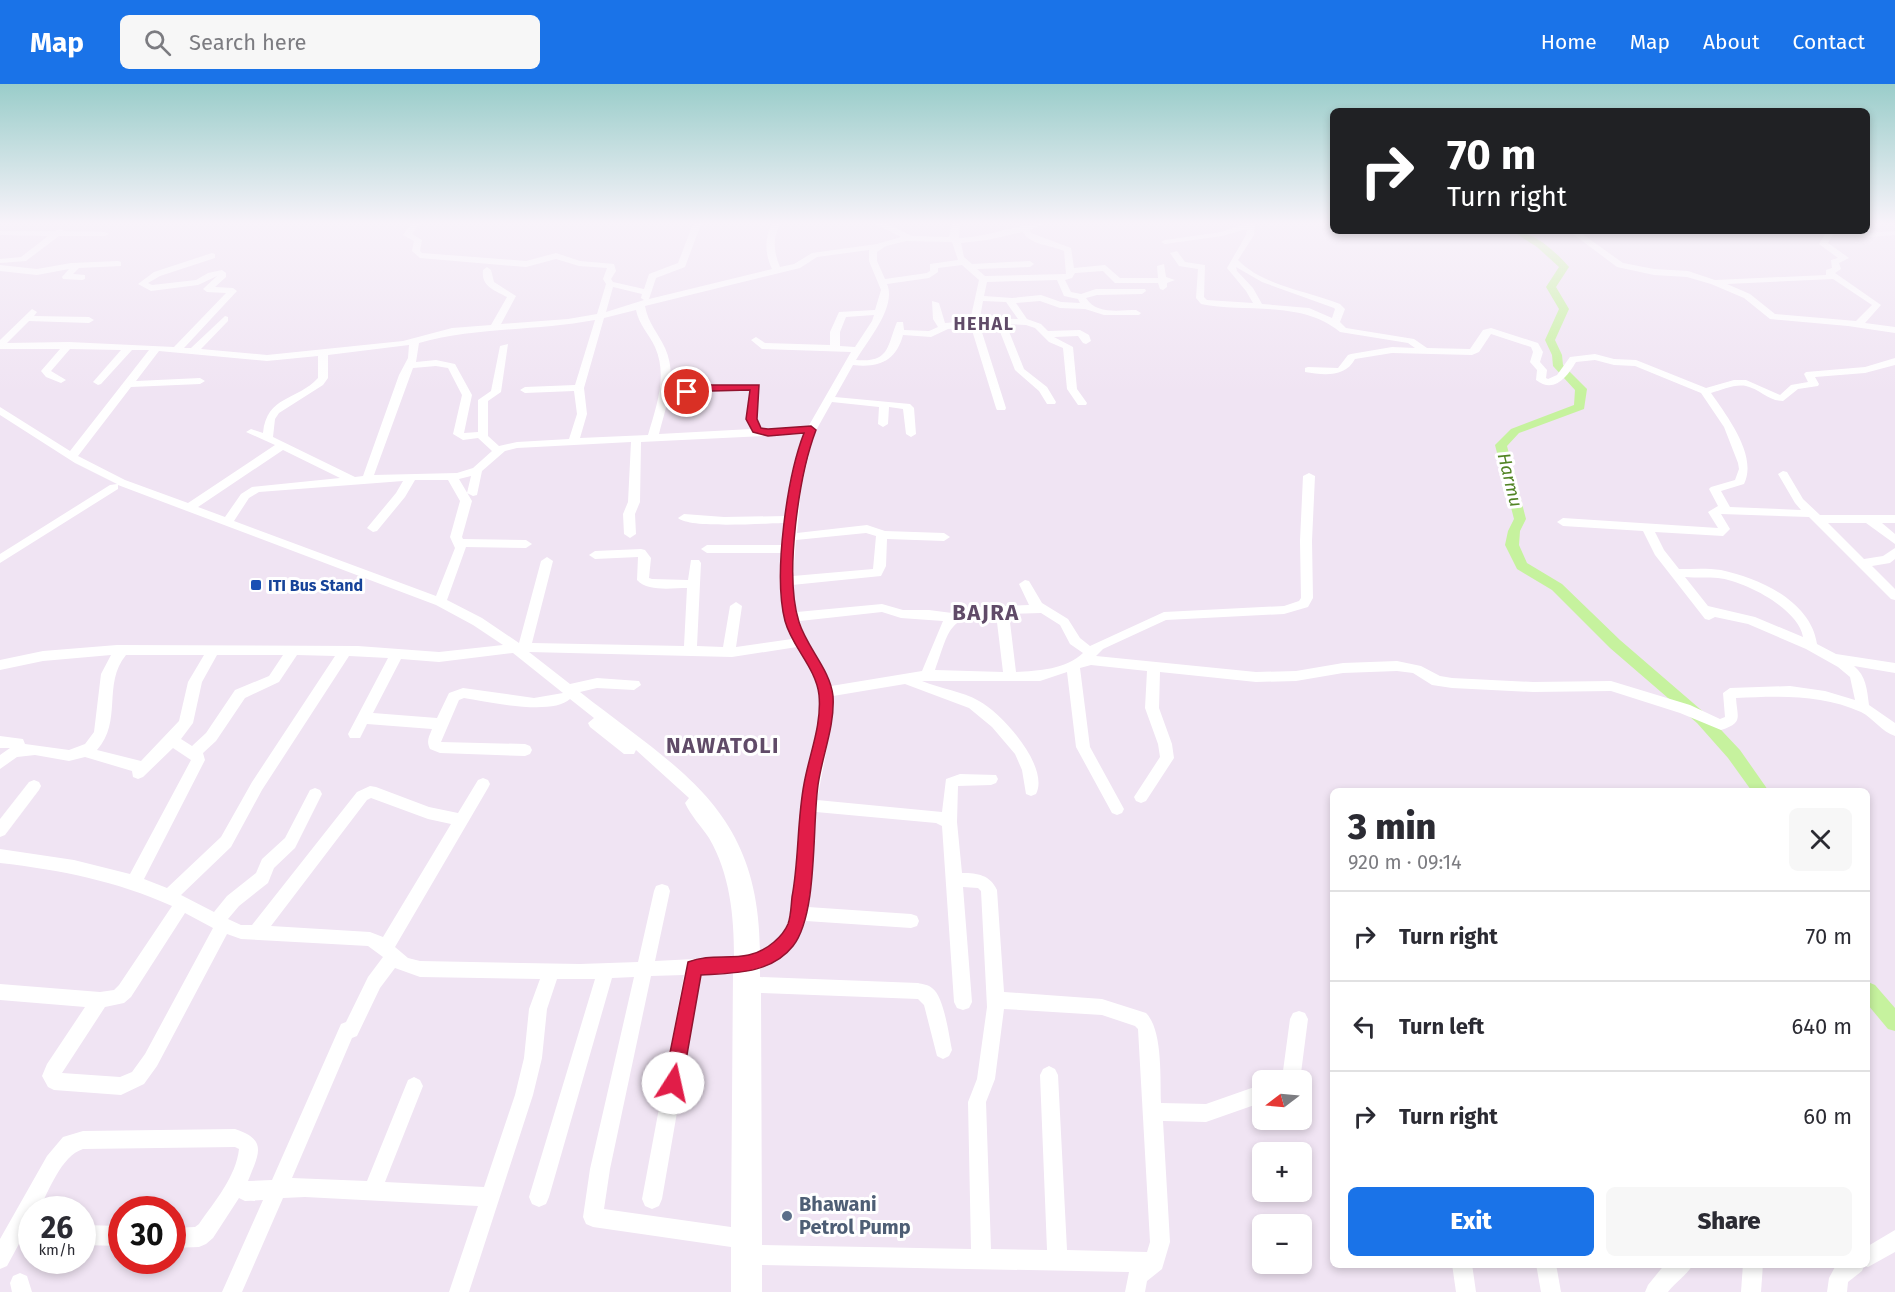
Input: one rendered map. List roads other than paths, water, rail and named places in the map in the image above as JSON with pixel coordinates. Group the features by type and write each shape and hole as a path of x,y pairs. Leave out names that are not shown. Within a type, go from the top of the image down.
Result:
{"street":[{"path":"147,280 142,284 151,288 201,280"},
{"path":"176,350 233,291 207,289 218,280"},
{"path":"487,280 491,286 512,296 494,328"},
{"path":"608,280 610,284 646,292"},
{"path":"650,280 642,304 642,321 659,347 664,361 665,387 653,437"},
{"path":"0,346 129,346 267,358 414,342 444,332 546,325 600,317 736,280"},
{"path":"850,362 876,364 894,349 891,329 880,312 885,294 883,282 894,280"},
{"path":"983,280 974,318 978,323 1001,408"},
{"path":"1061,280 1067,294 1102,312 1137,313"},
{"path":"1117,280 1165,280"},
{"path":"1203,280 1202,300 1309,311 1335,323 1345,331 1411,341 1425,351"},
{"path":"1241,280 1250,290 1258,305"},
{"path":"1262,280 1337,306 1340,309 1335,323"},
{"path":"1709,280 1747,296 1773,317 1859,324 1895,330"},
{"path":"1714,282 1762,280"},
{"path":"1841,280 1877,305 1859,324"},
{"path":"574,441 582,414 579,388 610,284"},
{"path":"1013,304 1041,298 1060,305 1082,302 1096,292 1142,291"},
{"path":"980,298 1006,299 1028,322"},
{"path":"935,303 938,320 943,328"},
{"path":"1013,304 1048,306"},
{"path":"835,348 835,332 842,314 880,312"},
{"path":"0,346 29,314 89,320"},
{"path":"193,352 225,320"},
{"path":"1001,322 1018,366 1043,389 1051,402"},
{"path":"796,945 808,805 822,737 825,692 823,681 801,642 791,617 786,581 799,469 811,430 858,350 891,329 931,334 943,328 978,323 1028,322 1038,326 1052,340 1069,349 1097,346"},
{"path":"1308,370 1340,371 1347,365 1350,357 1380,351 1474,351 1486,332 1493,331 1535,345 1538,352 1534,362 1542,370 1543,381 1551,382 1565,373 1574,359 1595,357 1648,366 1706,391 1723,388 1737,382 1757,387 1770,398 1783,398 1795,387 1814,384 1809,374 1860,370 1887,365 1895,361"},
{"path":"1045,334 1080,333 1084,335 1086,341"},
{"path":"756,340 762,346 772,348 858,350"},
{"path":"361,480 410,365 414,342"},
{"path":"61,380 49,375 46,370 69,345"},
{"path":"98,382 129,346"},
{"path":"498,451 485,441 482,403 485,398 496,392 505,346"},
{"path":"72,456 156,348"},
{"path":"1069,349 1071,384 1082,403"},
{"path":"268,438 270,419 275,411 319,383 322,378 323,353"},
{"path":"410,365 444,363 452,366 466,394 458,435 463,437 483,434"},
{"path":"126,384 200,381"},
{"path":"675,395 706,388 755,387 752,419 753,424 761,432"},
{"path":"525,390 579,388"},
{"path":"1706,391 1729,427 1744,469 1740,482 1715,489 1726,511"},
{"path":"829,399 908,406 911,434"},
{"path":"883,424 884,404"},
{"path":"1,418 121,482 331,565"},
{"path":"1,418 76,468 114,486 440,602 479,620 515,648 566,694 690,788 726,832 746,878 752,923 748,964 747,1246 752,1292"},
{"path":"227,523 245,496 256,489 469,474 477,470 498,451 518,445 811,430"},
{"path":"251,432 361,480"},
{"path":"630,534 629,514 634,502 636,438"},
{"path":"189,508 281,446"},
{"path":"473,493 477,470"},
{"path":"1783,474 1799,501 1895,596"},
{"path":"440,602 461,548 456,537 466,501 452,476"},
{"path":"825,692 927,675 1010,678 1048,675 1164,616 1284,610 1304,604 1307,598 1306,541 1309,476"},
{"path":"374,528 401,495 411,477"},
{"path":"0,559 114,486"},
{"path":"1563,522 1646,526 1719,533 1724,529 1714,513 1726,511 1872,520 1895,519"},
{"path":"684,518 792,519"},
{"path":"1872,520 1895,540"},
{"path":"1646,526 1659,552 1707,614 1751,620 1811,646 1843,664 1857,678 1863,707"},
{"path":"707,549 790,543 867,529 884,535 944,537"},
{"path":"786,581 877,573 880,566 881,538 884,535"},
{"path":"459,543 526,544"},
{"path":"1862,563 1886,560 1895,552"},
{"path":"595,555 641,553 645,558 643,580 651,583 694,584"},
{"path":"515,648 547,561"},
{"path":"690,651 695,563"},
{"path":"349,571 447,612 515,648"},
{"path":"1676,573 1720,574 1759,586 1796,612 1809,632 1811,646"},
{"path":"1025,584 1031,601 1066,623 1082,659 1083,747 1117,809"},
{"path":"729,652 736,606"},
{"path":"791,617 889,608 901,614 953,618 967,613 1041,609"},
{"path":"1002,611 1010,678"},
{"path":"927,675 946,628 953,618"},
{"path":"1,666 43,656 123,650 345,651 438,657 515,648 729,652 801,642"},
{"path":"86,752 99,740 102,733 108,674 123,650"},
{"path":"0,763 10,753 26,748 67,755 86,752 141,770 186,723 195,682 213,651"},
{"path":"193,754 211,737 240,694 274,679 293,651"},
{"path":"1,993 100,1000 118,997 125,991 175,900 226,842 261,780 345,651"},
{"path":"355,734 397,654"},
{"path":"1828,656 1895,668"},
{"path":"1082,659 1256,677 1296,676 1343,668 1397,666 1416,669 1437,681 1452,683 1533,687 1611,686 1685,709 1721,725 1732,718 1729,698 1733,692 1794,691 1863,707 1895,731"},
{"path":"1141,797 1167,758 1165,744 1152,708 1154,665"},
{"path":"905,677 916,685 963,700 986,713 1024,757 1030,775 1031,790"},
{"path":"525,750 440,747 435,745 434,740 454,697 463,693 534,703 597,683 634,685"},
{"path":"364,718 440,724"},
{"path":"134,882 198,760 172,740"},
{"path":"0,742 18,743 18,749"},
{"path":"963,1002 949,822 951,783 960,780 991,779"},
{"path":"232,1292 349,1030 483,784"},
{"path":"0,831 34,786"},
{"path":"256,933 362,796 370,792 376,793 428,813 462,820"},
{"path":"100,1000 53,1070 51,1076 54,1081 121,1086 138,1078 148,1065 233,901 262,878 273,859 290,843 315,794"},
{"path":"808,805 938,817 949,822"},
{"path":"0,856 34,860 134,882 220,923 256,933 370,939 405,966 420,969 606,971 748,964 778,949 788,940 798,914"},
{"path":"955,880 981,881 987,884 989,890 996,1000 986,1079 977,1102 981,1259"},
{"path":"662,891 600,1168 593,1217 747,1246 981,1259 1155,1262"},
{"path":"798,914 911,921"},
{"path":"741,1292 747,1246 753,985 748,964"},
{"path":"652,1199 694,967"},
{"path":"459,1292 529,1076 538,1009 551,971"},
{"path":"538,1197 606,971"},
{"path":"753,985 918,990 927,994 932,1002 943,1050"},
{"path":"996,1000 1087,1005 1140,1019 1148,1033 1160,1242 1155,1262 1138,1275 1135,1292"},
{"path":"1292,1070 1299,1019"},
{"path":"1049,1076 1057,1260"},
{"path":"372,1191 414,1086"},
{"path":"1153,1112 1206,1113 1252,1097"},
{"path":"39,1196 54,1163 70,1144 76,1141 235,1138 244,1141 249,1146 248,1155 237,1184 206,1232 199,1237 186,1237"},
{"path":"237,1184 245,1191 305,1187 490,1197"},
{"path":"0,1259 18,1239"},
{"path":"1870,1256 1895,1240"},
{"path":"1463,1268 1466,1292"},
{"path":"1547,1268 1551,1292"},
{"path":"1655,1292 1676,1268"},
{"path":"1751,1292 1753,1268"},
{"path":"1837,1292 1838,1278 1848,1268"}],"waterway":[{"name":"Harmu","path":"1555,280 1551,287 1564,309 1550,340 1557,355 1558,366 1581,389 1580,407 1515,431 1501,445 1520,519 1514,531 1512,545 1522,566 1557,587 1615,644 1702,719 1734,754 1759,788"},
{"name":"Harmu","path":"1870,993 1895,1022"}],"place":[{"name":"ITI Bus Stand","path":"256,585"},
{"name":"Bhawani Petrol Pump","path":"787,1216"}],"district":[{"name":"HEHAL","path":"984,324"},
{"name":"BAJRA","path":"986,612"},
{"name":"NAWATOLI","path":"723,745"}]}
